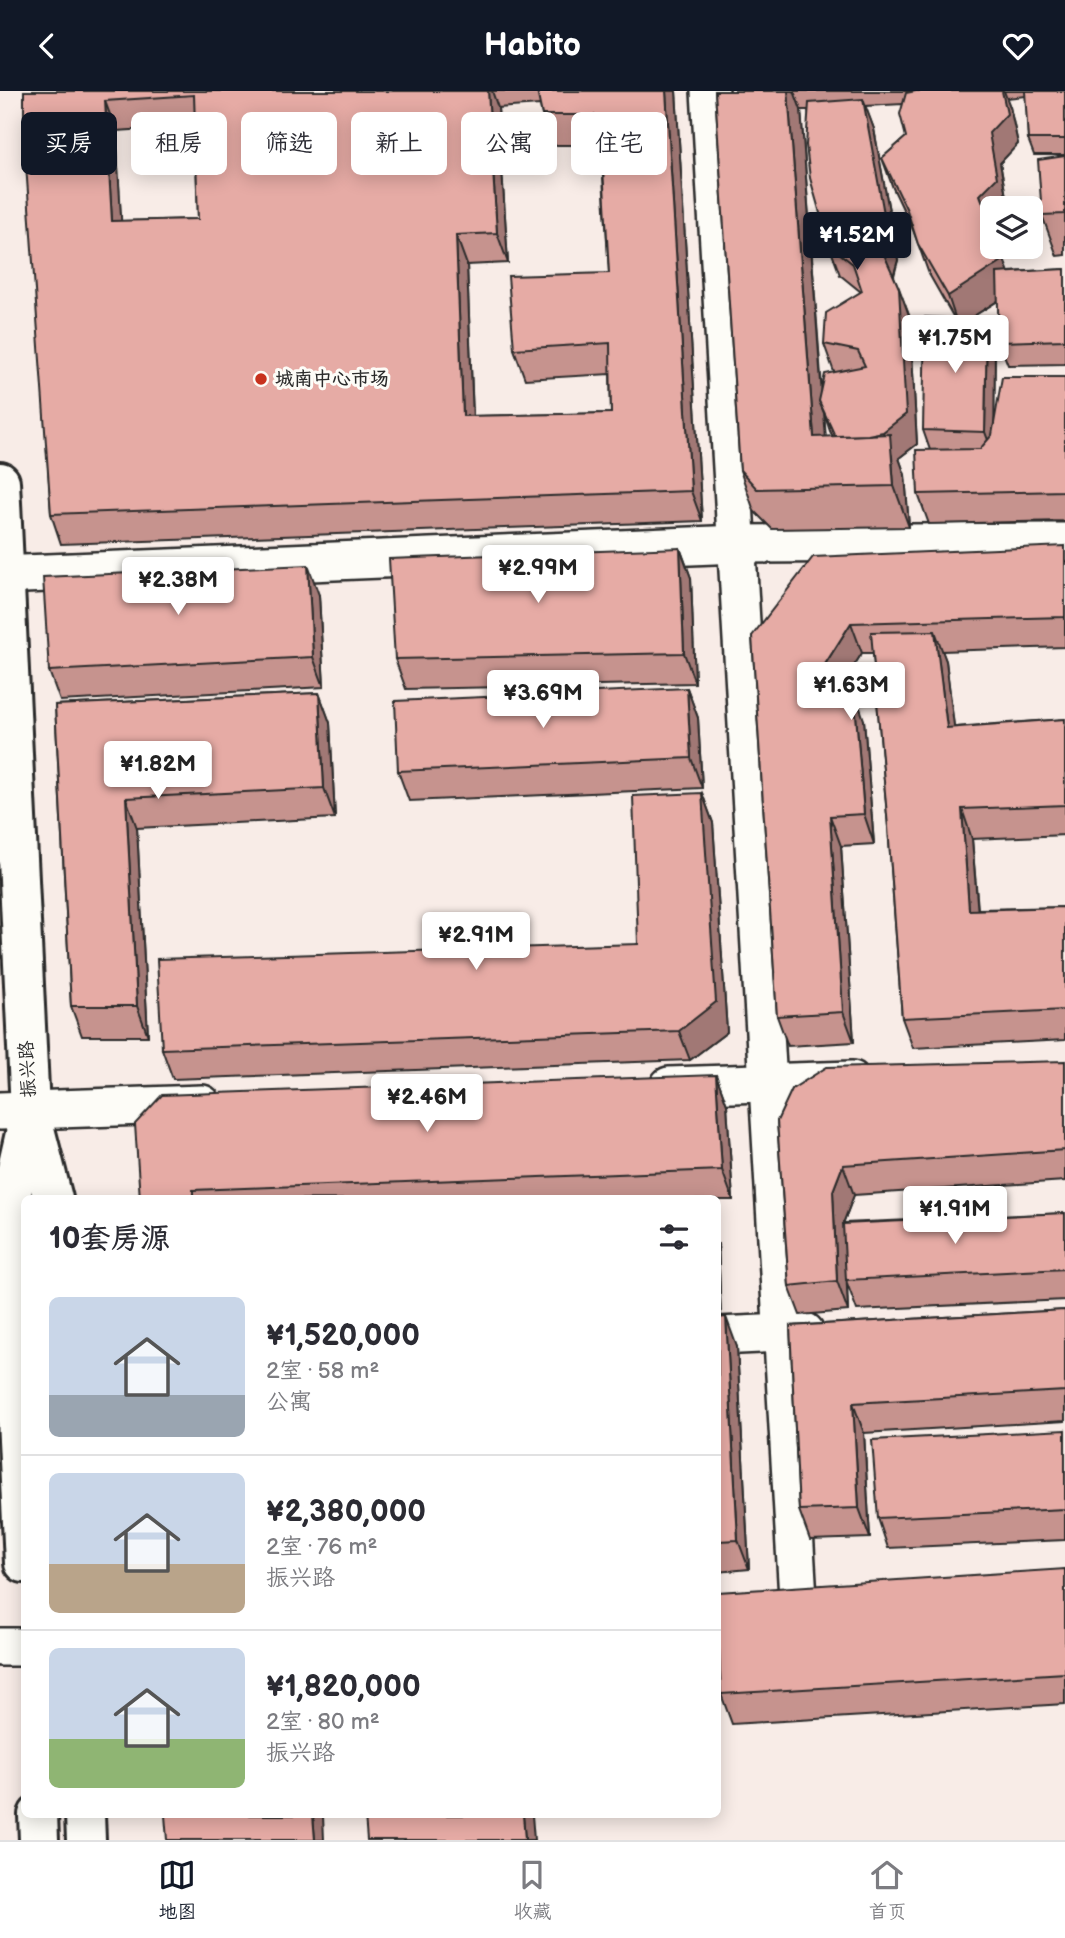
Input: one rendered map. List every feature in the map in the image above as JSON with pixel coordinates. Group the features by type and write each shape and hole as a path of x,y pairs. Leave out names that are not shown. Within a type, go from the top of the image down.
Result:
{"main road":[{"name":"振兴路","path":"0,482 15,1111 7,1213 21,1501"},
{"name":"振兴路","path":"15,1111 51,1195"},
{"path":"38,1818 39,1840"},
{"path":"85,1818 86,1840"}],"street":[{"path":"710,91 798,1598"},
{"path":"2,575 738,544 1065,542"},
{"path":"643,1087 890,1078"},
{"path":"15,1111 239,1103"},
{"path":"721,1336 837,1330"},
{"path":"0,1647 21,1647"}],"building":[{"path":"24,91 488,91 489,112 461,112 461,175 493,175 497,233 456,235 463,416 611,413 610,343 514,349 508,276 609,273 603,175 667,175 667,112 571,112 571,115 557,115 557,112 541,112 537,91 666,91 691,491 51,514 27,175 109,175 112,221 198,219 197,175 227,175 227,112 195,112 194,95 105,101 106,112 24,112"},
{"path":"715,91 788,91 814,437 890,434 894,486 757,489 740,470"},
{"path":"1002,91 1007,114 989,133 997,178 980,195 980,259 1002,261 948,296 918,244 907,210 882,158 906,137 900,114 906,93"},
{"path":"1025,91 1065,91 1065,139 1028,139"},
{"path":"863,99 887,230 882,250 899,288 906,414 883,432 835,436 819,401 825,374 865,366 858,351 824,344 826,313 862,291 853,264 829,245 810,178 806,145 809,103"},
{"path":"1065,156 1065,214 1043,215 1038,160"},
{"path":"1065,269 1065,340 999,342 997,273"},
{"path":"925,317 987,320 985,432 923,430"},
{"path":"1002,377 1065,377 1065,491 918,494 916,450 980,449 992,435"},
{"path":"1065,546 1065,617 851,623 817,677 828,692 854,690 864,814 830,816 843,1012 777,1016 752,636 813,557"},
{"path":"680,548 684,653 395,659 389,559"},
{"path":"308,565 313,657 49,671 43,577"},
{"path":"935,631 947,728 1065,719 1065,805 962,809 969,910 1065,907 1065,1010 902,1018 871,632"},
{"path":"687,688 691,758 398,771 395,701"},
{"path":"319,693 324,788 126,798 137,1006 71,1006 55,705"},
{"path":"702,793 716,1002 679,1031 162,1049 157,959 638,944 633,796"},
{"path":"1065,1061 1065,1150 843,1165 833,1191 837,1281 789,1286 777,1121 792,1089 827,1067"},
{"path":"716,1075 722,1170 193,1190 193,1195 140,1195 135,1124 162,1095"},
{"path":"1065,1213 1065,1269 846,1280 843,1224"},
{"path":"1065,1310 1065,1391 853,1403 859,1508 799,1510 790,1326"},
{"path":"726,1317 738,1540 721,1541 721,1318"},
{"path":"1065,1430 1065,1509 878,1518 872,1440"},
{"path":"1065,1569 1065,1673 721,1694 721,1592"},
{"path":"165,1818 313,1818 315,1840 167,1840"},
{"path":"365,1818 523,1818 525,1840 367,1840"}],"place":[{"name":"城南中心市场","path":"261,379"}]}
